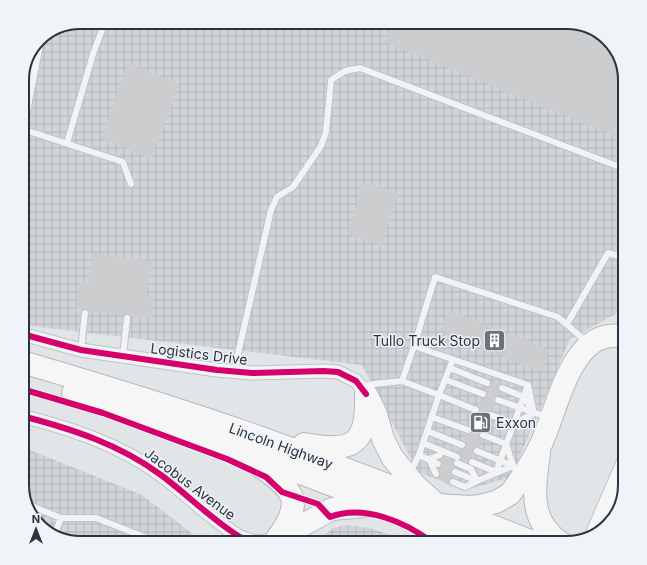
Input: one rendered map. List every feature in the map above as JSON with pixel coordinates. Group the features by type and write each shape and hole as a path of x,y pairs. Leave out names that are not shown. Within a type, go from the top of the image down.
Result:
{"highway":[{"path":"551,536 542,523 536,508 535,482 541,445 543,416 575,362 594,341 618,325"},
{"path":"594,341 611,335 618,336"},
{"name":"Lincoln Highway","path":"29,369 138,397 240,440 384,505 431,513 469,536"},
{"path":"240,440 327,448 348,446 357,439 364,428 367,415 363,390"},
{"path":"363,390 376,414 387,448 431,513 441,536"},
{"path":"240,440 276,477 285,484 292,495 290,517 278,536"},
{"name":"Lincoln Highway","path":"240,440 431,513 511,536"},
{"path":"431,513 466,501 489,505 504,499 513,490 517,471 541,445"},
{"path":"283,536 332,509 355,506 384,505"}],"main road":[{"path":"599,524 618,480"}],"street":[{"path":"29,83 34,57"},
{"name":"Logistics Drive","path":"29,336 59,346 81,350 234,371 287,373 332,371 345,374 363,390"},
{"name":"Jacobus Avenue","path":"29,418 67,428 116,447 161,475 239,536"}],"lane":[{"path":"67,143 93,54 102,29"},
{"path":"234,371 271,210 277,197 293,187 321,146 326,132 331,80 345,71 360,68 618,165"},
{"path":"29,131 123,162 131,184"},
{"path":"567,324 608,253 618,256"},
{"path":"402,381 434,277 558,317 594,341"},
{"path":"81,350 85,314"},
{"path":"123,356 126,318"},
{"path":"414,346 528,385 543,416"},
{"path":"408,477 419,455 439,395 453,360"},
{"path":"450,368 487,383"},
{"path":"446,380 483,394"},
{"path":"363,390 402,381 476,410"},
{"path":"496,472 528,385"},
{"path":"502,388 524,397 543,416"},
{"path":"498,400 543,416"},
{"path":"491,415 514,424 543,416"},
{"path":"432,416 468,430"},
{"path":"427,431 462,445"},
{"path":"483,435 506,444 517,471"},
{"path":"423,443 457,460 471,469 477,481"},
{"path":"477,451 500,461 517,471"},
{"path":"419,455 438,464"},
{"path":"429,459 440,455"},
{"path":"429,459 436,474"},
{"path":"472,462 496,472"},
{"path":"453,482 465,487 496,472 517,471"},
{"path":"455,472 477,481"},
{"path":"465,487 466,501"},
{"path":"34,507 61,518 96,518 142,536"},
{"path":"56,530 61,518"}],"shaded area":[{"path":"567,29 587,33 601,42 608,49 613,57 618,73 618,313 570,339 511,477 466,490 418,472 362,365 29,326 29,97 40,48 60,33 70,30"},
{"path":"29,450 142,495 196,536 80,536 70,535 56,530 56,509 34,508 29,489"},
{"path":"346,525 369,528 395,536 323,536 333,528"}],"building":[{"path":"390,29 567,29 587,33 601,42 608,49 613,57 618,73 618,137 384,42"},
{"path":"128,63 180,84 151,159 101,138"},
{"path":"363,182 398,194 382,245 347,234"},
{"path":"92,253 152,261 147,296 154,297 152,319 131,316 128,314 124,315 89,311 86,309 76,309 80,282 88,283"},
{"name":"Tullo Truck Stop","path":"449,310 550,350 541,372 440,332"},
{"name":"Exxon","path":"490,380 500,384 498,388 501,392 499,396 494,398 496,404 493,411 487,413 487,416 490,419 485,431 479,433 479,436 482,439 479,447 473,450 475,455 474,458 470,458 468,463 461,460 459,453 460,449 466,447 464,441 466,434 472,432 470,426 474,414 480,412 478,406 481,398 487,396 487,393 484,390 485,387 491,385"},
{"path":"444,457 453,460 453,464 456,467 451,471 454,476 449,482 452,487 437,478 440,475 438,468 442,464 440,460"},
{"path":"89,532 99,536 88,536"}],"cycle path":[{"path":"29,336 81,350 217,370 252,373 338,372 356,381 366,394"},
{"path":"29,391 103,413 227,459 266,477 282,492 318,504 330,517 343,514 370,514 398,522 423,536"},
{"path":"29,418 77,432 112,446 145,464 239,536"}],"place":[{"name":"Tullo Truck Stop","path":"495,341"},
{"name":"Exxon","path":"480,423"}]}
